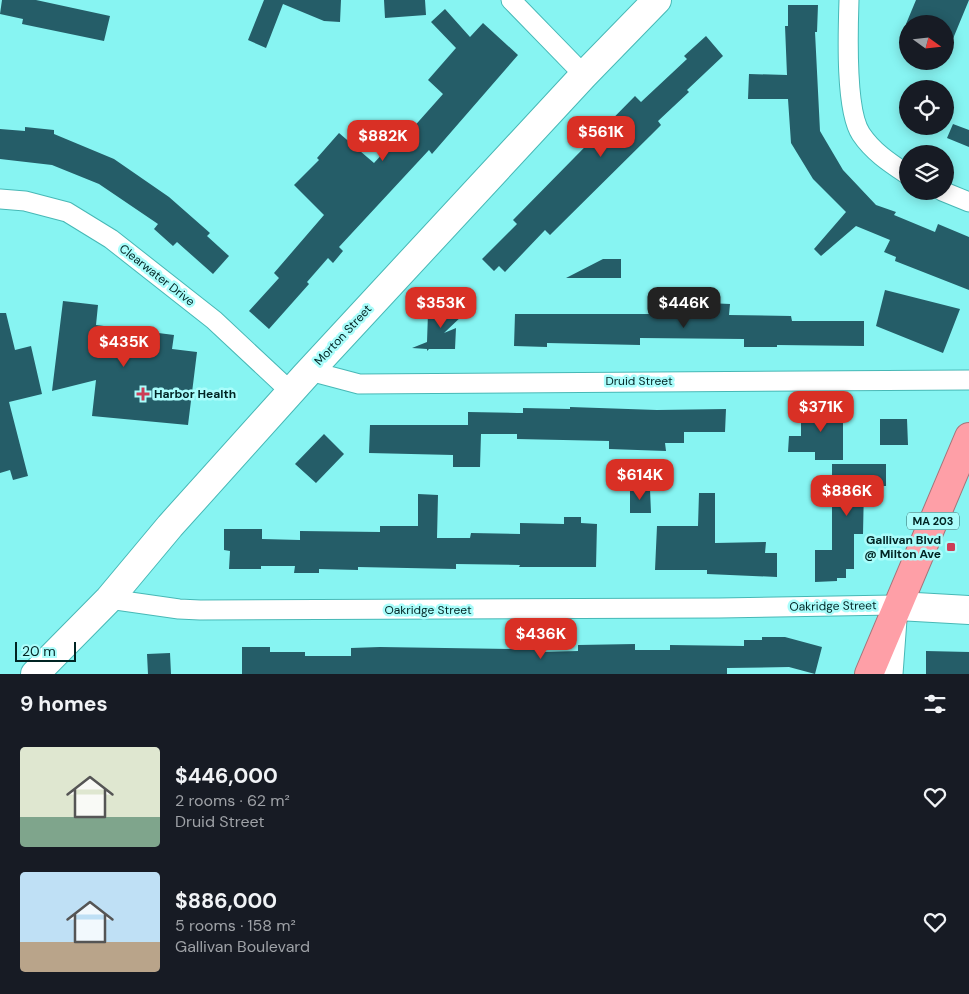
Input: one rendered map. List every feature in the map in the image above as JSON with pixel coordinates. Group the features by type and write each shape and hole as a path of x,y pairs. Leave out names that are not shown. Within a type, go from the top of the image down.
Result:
{"highway":[{"name":"MA 203","path":"869,674 969,437"}],"main road":[{"name":"Morton Street","path":"35,674 110,599 170,526 291,392 584,75 657,0"},
{"path":"898,606 969,610"}],"street":[{"path":"511,0 584,75"},
{"path":"849,0 848,31 851,102 860,133 881,157 899,169"},
{"path":"954,196 969,202"},
{"name":"Clearwater Drive","path":"0,199 26,201 67,212 111,239 214,320 291,392"},
{"name":"Druid Street","path":"310,372 360,384 969,380"},
{"name":"Oakridge Street","path":"110,599 179,609 200,610 898,606"},
{"path":"893,674 898,606"}],"building":[{"path":"2,0 36,0 110,16 104,41 22,24 23,19 0,14"},
{"path":"264,0 341,0 340,22 324,21 283,4 266,48 248,40"},
{"path":"384,0 425,0 426,15 385,18"},
{"path":"916,0 969,0 954,36 954,15 910,15"},
{"path":"788,5 818,5 817,32 815,32 820,131 843,170 876,205 896,212 894,215 935,232 938,224 969,237 969,290 895,261 896,257 884,252 890,240 856,226 821,256 814,249 846,212 813,179 791,143 788,99 748,99 749,74 787,75 785,26 788,26"},
{"path":"445,9 470,37 483,23 518,55 432,154 429,150 339,247 343,251 333,263 328,258 307,282 309,284 269,329 249,311 279,278 274,273 324,215 294,185 319,160 317,158 339,133 374,163 408,126 411,130 443,94 428,80 456,48 431,22"},
{"path":"706,36 723,56 658,121 661,125 550,235 545,230 505,272 499,266 494,271 482,259 517,224 513,220 635,96 641,102 687,59 684,56"},
{"path":"954,124 969,130 969,147 947,138 948,135 954,135"},
{"path":"25,127 54,130 54,134 114,159 169,197 210,233 207,236 229,256 213,274 177,242 173,246 154,229 158,224 99,184 52,165 0,159 0,129 25,131"},
{"path":"603,259 621,259 621,278 566,278"},
{"path":"885,290 960,309 943,353 876,326"},
{"name":"Harbor Health","path":"63,301 98,305 96,325 174,335 172,349 197,352 188,425 92,416 96,380 52,391"},
{"path":"707,303 730,304 729,315 791,316 792,321 864,321 864,346 777,345 777,347 744,347 744,339 640,338 640,345 547,343 547,347 514,346 515,314 681,314 681,309 707,309"},
{"path":"433,304 449,305 449,314 464,314 444,333 456,328 455,349 429,349 427,351 427,349 412,348 427,342 428,313 433,313"},
{"path":"0,313 6,313 15,350 31,346 42,394 9,402 28,476 13,480 10,470 0,473"},
{"path":"810,401 836,402 836,408 843,408 843,460 815,460 815,452 788,452 789,436 801,436 801,421 810,421"},
{"path":"570,407 657,410 726,409 725,432 684,432 684,443 665,443 666,451 609,449 609,441 517,439 517,434 481,434 480,467 453,467 453,455 369,453 370,425 468,425 468,412 523,413 523,408 570,409"},
{"path":"880,419 907,419 908,445 880,445"},
{"path":"324,434 344,454 316,483 295,464"},
{"path":"832,464 886,464 886,486 864,486 863,534 854,534 854,569 846,569 846,578 837,578 837,581 815,582 815,550 832,550"},
{"path":"630,489 650,489 651,513 630,513"},
{"path":"699,493 715,493 715,543 766,542 765,553 777,553 777,577 707,574 707,570 655,570 657,526 698,526"},
{"path":"418,494 438,495 437,538 470,538 471,533 520,534 520,523 564,524 564,517 581,517 581,523 597,524 596,567 519,567 520,565 456,564 456,569 358,567 358,570 319,569 319,573 294,573 295,566 261,566 261,569 229,569 230,551 224,550 224,529 262,529 262,539 300,540 300,531 380,532 380,526 418,526"},
{"path":"762,637 785,637 822,647 815,674 789,667 727,668 727,674 242,674 242,647 270,647 270,652 305,652 305,656 351,656 351,648 380,647 542,648 542,652 578,651 578,645 635,644 635,650 670,650 670,645 744,646 744,640 762,640"},
{"path":"926,651 969,652 969,674 926,674"},
{"path":"170,653 171,674 148,674 147,654"}],"place":[{"name":"Harbor Health","path":"143,394"},
{"name":"Gallivan Blvd @ Milton Ave","path":"951,547"}]}
